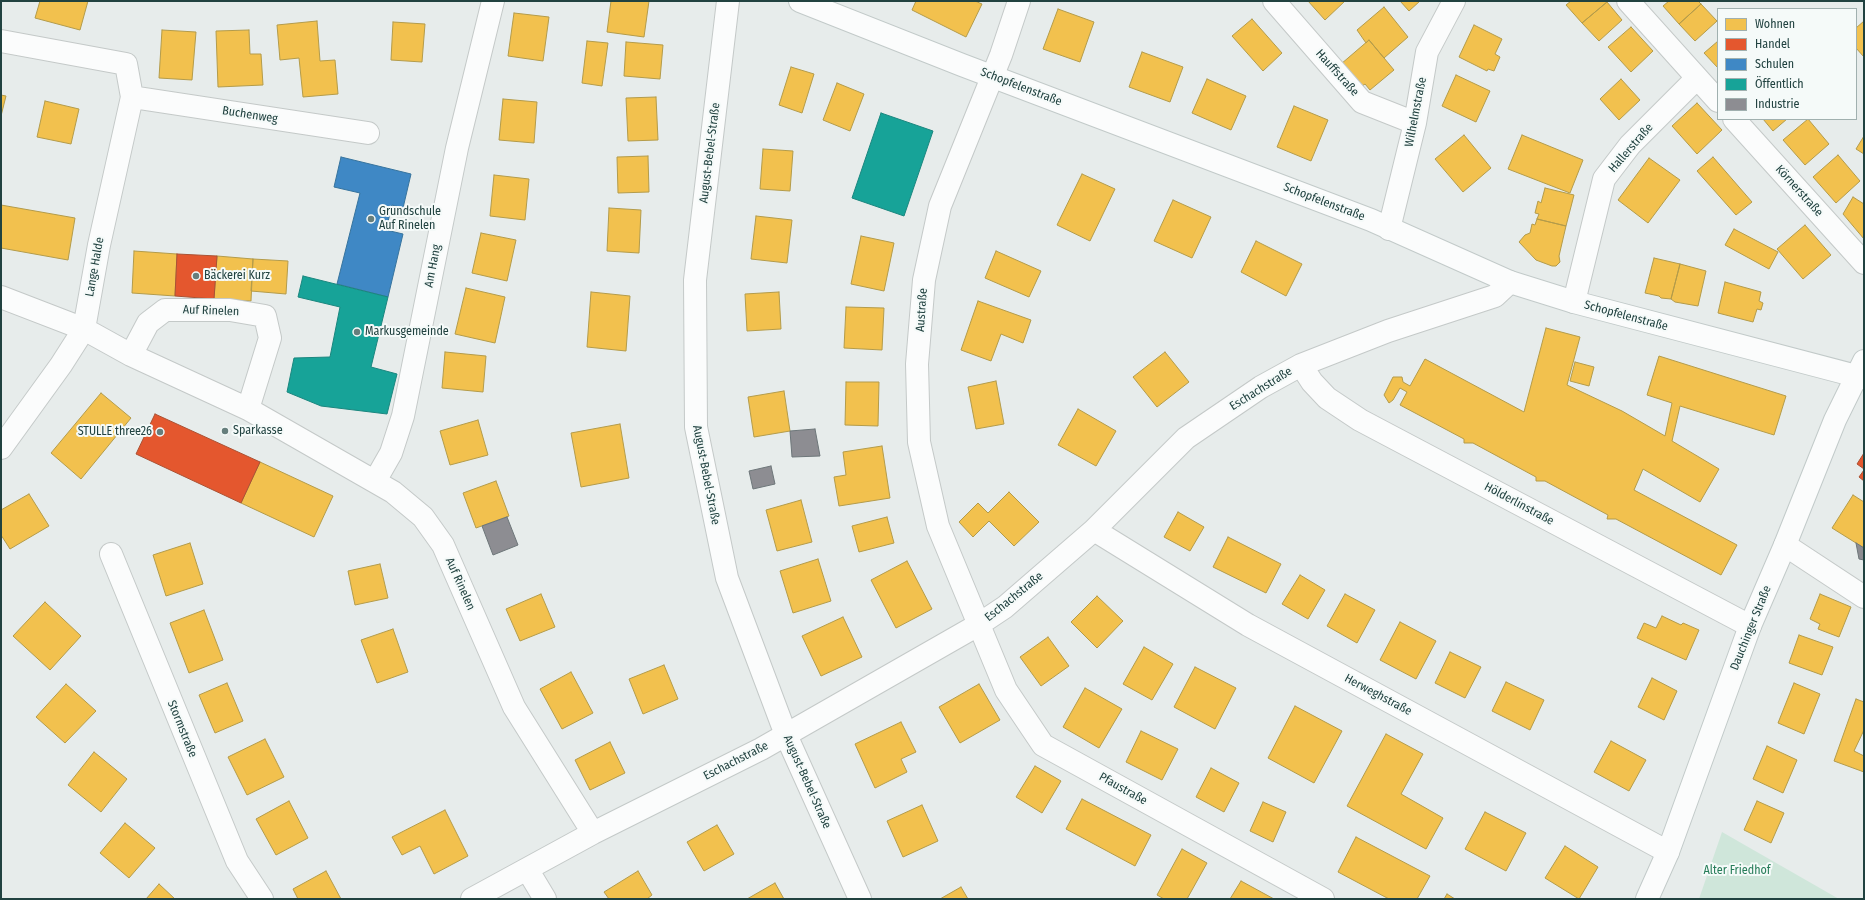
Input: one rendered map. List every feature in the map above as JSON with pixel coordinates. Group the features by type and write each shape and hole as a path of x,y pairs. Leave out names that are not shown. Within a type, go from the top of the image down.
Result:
{"street":[{"name":"Am Hang","path":"375,481 391,454 403,416 457,148 493,1"},
{"name":"August-Bebel-Straße","path":"728,1 695,280 696,427 727,578 786,735 860,899"},
{"name":"Schopfelenstraße","path":"800,1 992,76 1371,220 1510,282 1574,302 1861,372"},
{"name":"Austraße","path":"978,625 968,595 938,526 919,442 918,364 924,280 940,206 1001,55 1019,1"},
{"name":"Hauffstraße","path":"1274,1 1362,102 1415,123"},
{"name":"Wilhelmstraße","path":"1389,229 1415,123 1427,52 1454,1"},
{"path":"1628,1 1717,100"},
{"name":"Lange Halde","path":"1,41 126,64 132,97 99,245 84,329 61,365 1,448"},
{"name":"Hallerstraße","path":"1574,302 1604,179 1630,145 1697,78"},
{"name":"Buchenweg","path":"132,97 368,133"},
{"name":"Körnerstraße","path":"1735,120 1864,263"},
{"name":"Eschachstraße","path":"472,899 594,833 786,735 1005,608 1094,530 1186,438 1261,388 1301,365 1388,331 1495,296 1510,282"},
{"name":"Auf Rinelen","path":"1,297 84,329 131,355 248,409 393,492 423,517 443,545 514,707 594,833"},
{"name":"Auf Rinelen","path":"131,355 148,323 165,310 230,310 265,316 270,338 248,409"},
{"name":"Hölderlinstraße","path":"1301,365 1312,382 1327,398 1360,420 1750,626"},
{"name":"Dauchinger Straße","path":"1647,899 1668,852 1750,626 1785,545 1835,420 1861,372"},
{"name":"Herweghstraße","path":"1094,530 1248,625 1668,852"},
{"path":"1785,545 1864,597"},
{"name":"Stormstraße","path":"110,554 237,861 262,899"},
{"name":"Pfaustraße","path":"978,625 1006,690 1043,745 1323,899"},
{"path":"527,869 545,899"}],"green space":[{"name":"Alter Friedhof","path":"1722,832 1839,899 1699,899"}],"building: Wohnen":[{"path":"40,1 88,1 80,30 35,18"},
{"path":"611,1 649,1 644,37 607,32"},
{"path":"916,1 975,1 982,4 966,37 912,10"},
{"path":"1308,1 1345,1 1325,20"},
{"path":"1400,1 1420,1 1409,11"},
{"path":"1571,1 1607,2 1582,23 1566,5"},
{"path":"1669,1 1698,1 1701,4 1679,24 1663,6"},
{"path":"1607,2 1622,20 1599,41 1582,23"},
{"path":"1701,4 1717,21 1695,41 1679,24"},
{"path":"1384,7 1408,37 1384,58 1369,40 1366,43 1357,30"},
{"path":"1058,9 1094,22 1080,62 1043,49"},
{"path":"514,13 549,17 543,61 508,56"},
{"path":"1252,19 1282,53 1263,71 1232,36"},
{"path":"317,21 320,61 335,60 338,94 303,97 299,58 280,60 277,25"},
{"path":"1864,21 1864,57 1857,49 1857,27"},
{"path":"393,22 425,24 422,62 391,60"},
{"path":"1474,25 1502,39 1495,54 1500,57 1494,71 1488,69 1487,71 1459,57"},
{"path":"1631,27 1653,51 1631,72 1608,47"},
{"path":"162,30 196,32 192,80 159,78"},
{"path":"249,30 250,54 261,54 263,85 218,87 216,31"},
{"path":"1369,40 1394,70 1370,90 1365,84 1361,87 1341,64"},
{"path":"587,41 608,43 602,86 582,83"},
{"path":"626,42 663,45 660,79 624,76"},
{"path":"1717,42 1717,67 1704,53"},
{"path":"1142,52 1183,67 1170,102 1129,87"},
{"path":"791,67 814,74 802,113 779,105"},
{"path":"1456,75 1490,91 1476,122 1442,106"},
{"path":"1207,79 1246,96 1231,130 1192,113"},
{"path":"1621,79 1640,100 1619,120 1600,99"},
{"path":"837,83 864,94 850,131 823,120"},
{"path":"1,95 6,96 1,116"},
{"path":"656,97 658,140 628,141 626,98"},
{"path":"503,99 537,102 534,143 499,140"},
{"path":"45,101 79,109 71,144 37,137"},
{"path":"1697,103 1722,130 1697,154 1672,126"},
{"path":"1294,106 1328,120 1311,161 1277,147"},
{"path":"1764,120 1786,120 1773,131"},
{"path":"1807,120 1809,120 1829,144 1805,165 1783,140"},
{"path":"1464,135 1491,168 1463,192 1435,159"},
{"path":"1522,135 1583,160 1570,193 1508,169"},
{"path":"1864,136 1864,154 1856,149"},
{"path":"763,149 793,151 790,191 760,189"},
{"path":"1838,155 1860,181 1836,203 1813,177"},
{"path":"648,156 649,192 618,193 617,157"},
{"path":"1713,157 1752,202 1736,215 1697,171"},
{"path":"1649,158 1680,180 1648,223 1618,200"},
{"path":"1082,174 1115,189 1090,241 1057,225"},
{"path":"494,175 529,179 525,220 490,216"},
{"path":"1545,188 1574,195 1566,226 1537,219 1539,214 1535,213 1538,201 1541,203"},
{"path":"1853,197 1864,204 1864,239 1843,214"},
{"path":"1173,200 1211,217 1192,258 1154,241"},
{"path":"1,205 75,218 68,260 1,248"},
{"path":"609,208 641,210 639,253 607,251"},
{"path":"756,216 792,220 787,263 751,259"},
{"path":"1537,219 1566,226 1559,256 1560,262 1556,266 1536,260 1519,242 1525,235 1530,233 1532,224 1535,225"},
{"path":"1805,225 1831,255 1803,279 1777,249"},
{"path":"1734,229 1778,252 1769,269 1725,245"},
{"path":"481,233 516,240 507,281 472,273"},
{"path":"861,236 894,243 884,291 851,284"},
{"path":"1256,241 1302,264 1286,296 1241,272"},
{"path":"134,251 177,254 175,296 132,293"},
{"path":"996,251 1041,271 1029,297 985,278"},
{"path":"217,256 253,259 251,301 214,299"},
{"path":"1654,258 1680,264 1671,299 1661,298 1659,296 1645,293"},
{"path":"253,259 288,261 286,294 251,291"},
{"path":"1680,264 1706,271 1698,306 1675,302 1671,299"},
{"path":"1725,282 1761,292 1759,301 1763,303 1761,310 1757,309 1753,322 1718,313"},
{"path":"466,288 505,297 495,343 455,334"},
{"path":"591,292 630,296 626,351 587,347"},
{"path":"779,292 781,329 747,331 745,294"},
{"path":"978,301 1031,320 1023,343 1001,334 991,361 961,350"},
{"path":"846,307 884,308 882,350 844,348"},
{"path":"1546,328 1580,337 1567,385 1622,411 1665,436 1672,403 1647,395 1659,356 1786,396 1774,435 1680,406 1672,441 1719,469 1700,502 1643,469 1634,490 1737,545 1721,575 1616,519 1607,519 1608,515 1545,481 1536,481 1536,477 1473,443 1464,443 1464,439 1400,405 1407,392 1400,388 1393,400 1389,403 1384,395 1393,377 1402,377 1403,382 1410,386 1425,359 1524,412"},
{"path":"445,352 486,356 483,392 442,388"},
{"path":"1165,352 1189,382 1157,407 1133,377"},
{"path":"1575,362 1594,367 1589,386 1570,381"},
{"path":"996,381 1004,424 976,429 968,387"},
{"path":"846,382 879,382 878,426 845,425"},
{"path":"784,391 790,431 754,437 748,397"},
{"path":"101,393 131,418 81,479 51,453"},
{"path":"1078,409 1116,431 1096,466 1058,445"},
{"path":"478,420 488,455 450,465 440,431"},
{"path":"620,424 629,478 581,487 571,433"},
{"path":"882,446 890,498 839,506 834,477 846,475 843,452"},
{"path":"260,462 333,496 314,537 241,503"},
{"path":"496,481 509,516 476,528 463,493"},
{"path":"1009,492 1039,522 1014,546 989,521 973,537 959,522 978,503 988,513"},
{"path":"29,494 49,526 10,549 1,535 1,510"},
{"path":"1853,495 1864,502 1864,548 1832,528"},
{"path":"801,500 812,542 777,551 766,510"},
{"path":"1178,512 1204,527 1190,551 1164,537"},
{"path":"887,517 894,543 859,552 852,526"},
{"path":"1228,537 1281,564 1266,593 1213,567"},
{"path":"190,543 203,584 166,596 153,555"},
{"path":"818,559 831,601 793,613 780,571"},
{"path":"907,561 932,609 896,628 871,580"},
{"path":"380,564 388,598 355,605 348,571"},
{"path":"1300,575 1325,590 1308,619 1282,604"},
{"path":"541,594 555,627 520,641 506,609"},
{"path":"1345,594 1375,610 1357,643 1327,626"},
{"path":"1820,594 1851,607 1839,637 1818,629 1820,624 1810,619"},
{"path":"1097,596 1123,621 1097,648 1071,622"},
{"path":"45,602 81,636 50,670 13,636"},
{"path":"204,610 223,660 189,673 170,623"},
{"path":"1662,616 1681,625 1683,623 1699,630 1686,660 1637,638 1644,623 1656,628"},
{"path":"843,617 862,657 821,676 802,636"},
{"path":"1400,622 1436,641 1416,679 1380,660"},
{"path":"393,629 408,672 377,683 361,640"},
{"path":"1799,635 1833,647 1822,675 1789,663"},
{"path":"1048,637 1069,666 1041,686 1020,657"},
{"path":"1144,647 1173,664 1152,700 1123,684"},
{"path":"1450,652 1481,667 1465,698 1435,683"},
{"path":"664,665 678,699 643,714 629,679"},
{"path":"1195,667 1236,688 1215,729 1174,707"},
{"path":"571,672 593,713 562,729 540,689"},
{"path":"1652,678 1677,691 1664,720 1638,707"},
{"path":"1506,682 1544,700 1530,730 1492,711"},
{"path":"227,683 243,721 215,733 199,695"},
{"path":"1794,683 1820,694 1804,734 1778,723"},
{"path":"66,684 96,711 65,743 36,717"},
{"path":"979,684 1000,720 960,743 939,707"},
{"path":"1085,688 1122,709 1099,748 1063,727"},
{"path":"1856,699 1864,702 1864,730 1854,751 1864,756 1864,772 1834,761"},
{"path":"1295,706 1342,731 1314,783 1268,758"},
{"path":"901,722 916,752 901,759 907,772 875,788 855,744"},
{"path":"1141,731 1178,749 1162,780 1126,762"},
{"path":"1386,734 1423,754 1401,794 1443,818 1426,849 1347,806"},
{"path":"265,739 284,777 247,795 228,757"},
{"path":"1611,741 1646,760 1629,791 1594,772"},
{"path":"610,742 625,773 590,790 575,760"},
{"path":"1767,746 1797,760 1783,793 1753,779"},
{"path":"94,752 127,779 101,812 68,785"},
{"path":"1035,766 1061,781 1042,813 1016,797"},
{"path":"1211,768 1239,783 1224,812 1196,797"},
{"path":"1082,799 1151,835 1135,866 1066,829"},
{"path":"289,801 308,838 276,855 256,819"},
{"path":"1757,801 1784,813 1771,843 1744,830"},
{"path":"1263,802 1286,812 1273,842 1250,831"},
{"path":"922,805 938,841 903,857 887,821"},
{"path":"445,810 468,856 434,874 420,846 402,855 392,837"},
{"path":"1485,812 1526,833 1506,871 1465,849"},
{"path":"125,823 155,848 129,878 100,853"},
{"path":"717,825 734,854 704,871 687,842"},
{"path":"1356,837 1430,876 1417,899 1389,899 1338,872"},
{"path":"1565,846 1598,867 1579,899 1545,878"},
{"path":"1182,849 1207,863 1187,899 1164,899 1157,895"},
{"path":"326,871 341,899 298,899 293,889"},
{"path":"638,871 652,895 647,899 609,899 604,892"},
{"path":"1241,881 1274,899 1230,899"},
{"path":"775,883 784,899 747,899"},
{"path":"159,884 175,899 146,899"},
{"path":"961,887 968,899 940,899"},
{"path":"1447,894 1455,899 1444,899"}],"building: Handel":[{"name":"Bäckerei Kurz","path":"177,254 217,256 214,299 175,296"},
{"path":"155,414 260,462 241,503 136,454"},
{"path":"1864,453 1864,469 1857,464"},
{"path":"1864,470 1864,481 1859,477"}],"building: Schulen":[{"name":"Grundschule Auf Rinelen","path":"341,157 411,174 403,208 392,205 386,230 403,234 388,297 337,284 360,193 334,187"}],"building: Öffentlich":[{"path":"881,113 933,131 904,216 852,198"},
{"name":"Markusgemeinde","path":"303,276 388,297 371,367 397,374 387,414 321,406 287,392 294,358 330,357 340,307 298,297"}],"building: Industrie":[{"path":"815,429 820,456 792,457 790,431"},
{"path":"771,466 775,484 753,489 749,471"},
{"path":"507,517 518,545 493,555 482,526"},
{"path":"1856,543 1864,548 1864,560 1859,559"}],"place":[{"name":"Grundschule Auf Rinelen","path":"371,219"},
{"name":"Bäckerei Kurz","path":"196,276"},
{"name":"Markusgemeinde","path":"357,332"},
{"name":"Sparkasse","path":"225,431"},
{"name":"STULLE three26","path":"160,432"}]}
